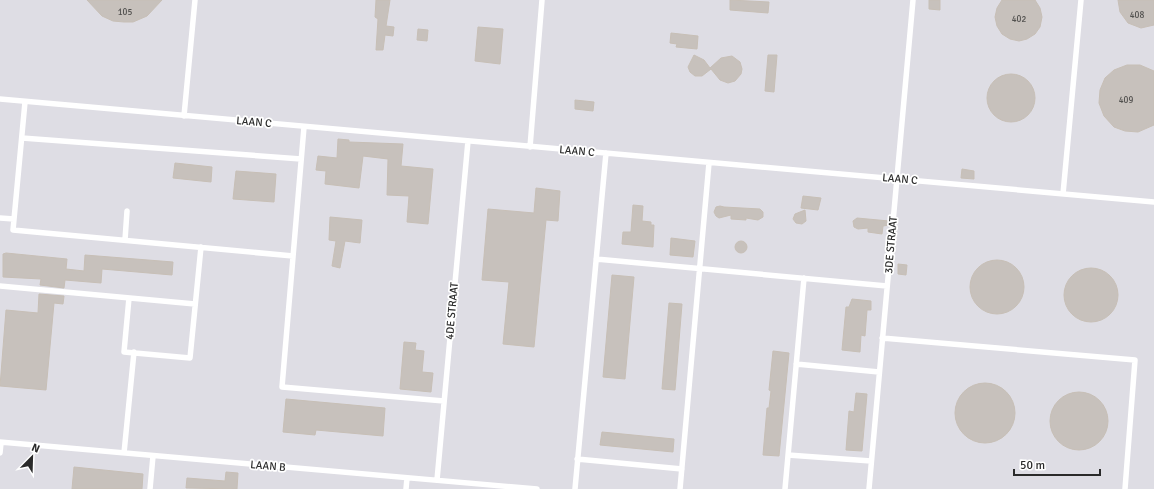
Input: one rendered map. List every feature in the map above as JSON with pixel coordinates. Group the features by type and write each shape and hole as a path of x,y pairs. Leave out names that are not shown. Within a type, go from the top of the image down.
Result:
{"lane":[{"path":"184,116 195,0"},
{"path":"530,147 542,0"},
{"name":"3DE STRAAT","path":"869,489 913,0"},
{"path":"1063,194 1081,0"},
{"name":"LAAN C","path":"0,100 1154,202"},
{"path":"25,102 13,230 293,256"},
{"path":"304,126 282,387 444,401"},
{"path":"22,138 301,159"},
{"name":"4DE STRAAT","path":"437,480 468,141"},
{"path":"575,489 606,153"},
{"path":"680,489 709,162"},
{"path":"125,240 128,211"},
{"path":"0,218 14,219"},
{"path":"129,298 124,352 190,358 200,247"},
{"path":"596,259 887,286"},
{"path":"785,489 804,278"},
{"path":"0,286 195,304"},
{"path":"882,338 1134,360 1125,489"},
{"path":"124,453 134,352"},
{"path":"796,364 879,372"},
{"path":"0,442 0,453"},
{"name":"LAAN B","path":"0,442 537,489"},
{"path":"788,454 871,461"},
{"path":"150,489 153,456"},
{"path":"577,459 682,469"},
{"path":"406,489 407,478"}],"shaded area":[{"path":"0,0 1154,0 1154,489 0,489"}],"building":[{"path":"87,0 162,0 147,16 133,22 124,22 113,21 102,16"},
{"path":"376,0 390,0 386,26 394,27 393,36 385,35 383,50 376,50 378,19 375,17"},
{"path":"730,0 769,2 768,13 730,10"},
{"path":"929,0 940,0 940,10 929,9"},
{"path":"1002,0 1035,0 1040,8 1042,17 1040,27 1035,34 1027,39 1019,41 1010,39 1002,34 997,26 995,17 997,8"},
{"path":"1118,0 1154,0 1154,25 1141,28 1128,23 1120,12"},
{"path":"478,27 503,29 500,64 475,61"},
{"path":"418,29 428,30 427,41 417,40"},
{"path":"671,33 698,36 697,49 676,47 677,44 670,43"},
{"path":"694,55 704,60 710,68 721,58 732,56 740,62 742,69 741,74 735,81 728,83 720,80 711,69 702,76 695,76 690,72 688,67"},
{"path":"768,55 777,55 774,92 765,91"},
{"path":"1127,65 1140,65 1154,71 1154,125 1138,132 1125,131 1114,127 1104,116 1099,103 1100,90 1105,78 1114,70"},
{"path":"1006,74 1016,74 1025,78 1031,84 1035,93 1035,103 1031,112 1025,118 1016,122 1006,122 997,118 991,112 987,103 987,93 991,84 997,78"},
{"path":"575,100 594,102 593,111 575,109"},
{"path":"338,139 349,140 349,142 403,144 401,166 433,169 428,224 407,222 409,196 387,195 388,159 363,156 359,188 325,184 326,171 316,170 318,156 337,158"},
{"path":"175,163 212,167 211,182 173,178"},
{"path":"962,169 974,171 974,179 961,178"},
{"path":"236,171 276,174 274,202 233,199"},
{"path":"536,188 560,191 558,221 546,220 534,347 503,344 509,282 482,280 488,209 534,213"},
{"path":"803,196 821,198 818,210 801,208"},
{"path":"633,205 643,206 642,221 651,222 651,225 654,225 653,247 622,244 623,232 631,232"},
{"path":"716,207 760,209 763,212 763,217 758,220 746,218 746,220 731,219 731,215 719,218 714,212"},
{"path":"805,210 806,221 802,224 796,223 793,219 795,214"},
{"path":"330,217 362,220 360,243 345,241 340,268 332,266 336,241 329,240"},
{"path":"857,218 889,221 889,225 883,226 882,234 868,232 868,228 858,229 854,227 853,221"},
{"path":"671,238 695,241 693,257 670,255"},
{"path":"743,241 746,242 746,252 739,253 736,252 735,245 736,242"},
{"path":"6,253 67,259 66,269 84,271 85,255 173,262 172,275 102,269 101,283 65,280 64,288 40,285 41,279 3,277 3,254"},
{"path":"992,260 1002,260 1012,264 1020,272 1024,282 1024,292 1020,302 1012,310 1002,314 992,314 982,310 974,302 970,292 970,282 974,272 982,264"},
{"path":"898,264 907,265 906,275 898,274"},
{"path":"1091,268 1101,270 1110,276 1116,285 1118,295 1116,305 1110,314 1101,320 1091,322 1081,320 1072,314 1066,305 1064,295 1066,285 1072,276 1081,270"},
{"path":"612,275 634,277 625,379 603,377"},
{"path":"39,294 64,296 63,304 54,303 46,390 0,386 6,310 38,313"},
{"path":"852,299 871,301 871,310 867,310 865,336 861,335 860,352 842,350 846,307 849,307"},
{"path":"669,303 682,304 675,390 662,389"},
{"path":"404,342 416,343 415,350 424,351 422,372 433,373 431,392 400,389"},
{"path":"773,351 789,353 779,456 763,455 767,408 769,408 771,391 769,390"},
{"path":"985,383 1002,388 1010,396 1015,413 1010,430 1002,438 985,443 968,438 960,430 955,413 960,396 968,388"},
{"path":"1079,392 1090,394 1103,405 1106,410 1108,421 1106,432 1095,445 1090,448 1079,450 1068,448 1055,437 1052,432 1050,421 1052,410 1063,397 1068,394"},
{"path":"856,393 867,394 862,451 846,450 849,411 854,412"},
{"path":"286,399 385,408 383,436 316,430 315,435 283,432"},
{"path":"602,432 674,439 673,452 600,445"},
{"path":"74,467 143,474 142,489 72,489"},
{"path":"226,472 238,473 237,489 186,488 187,478 225,481"}]}
